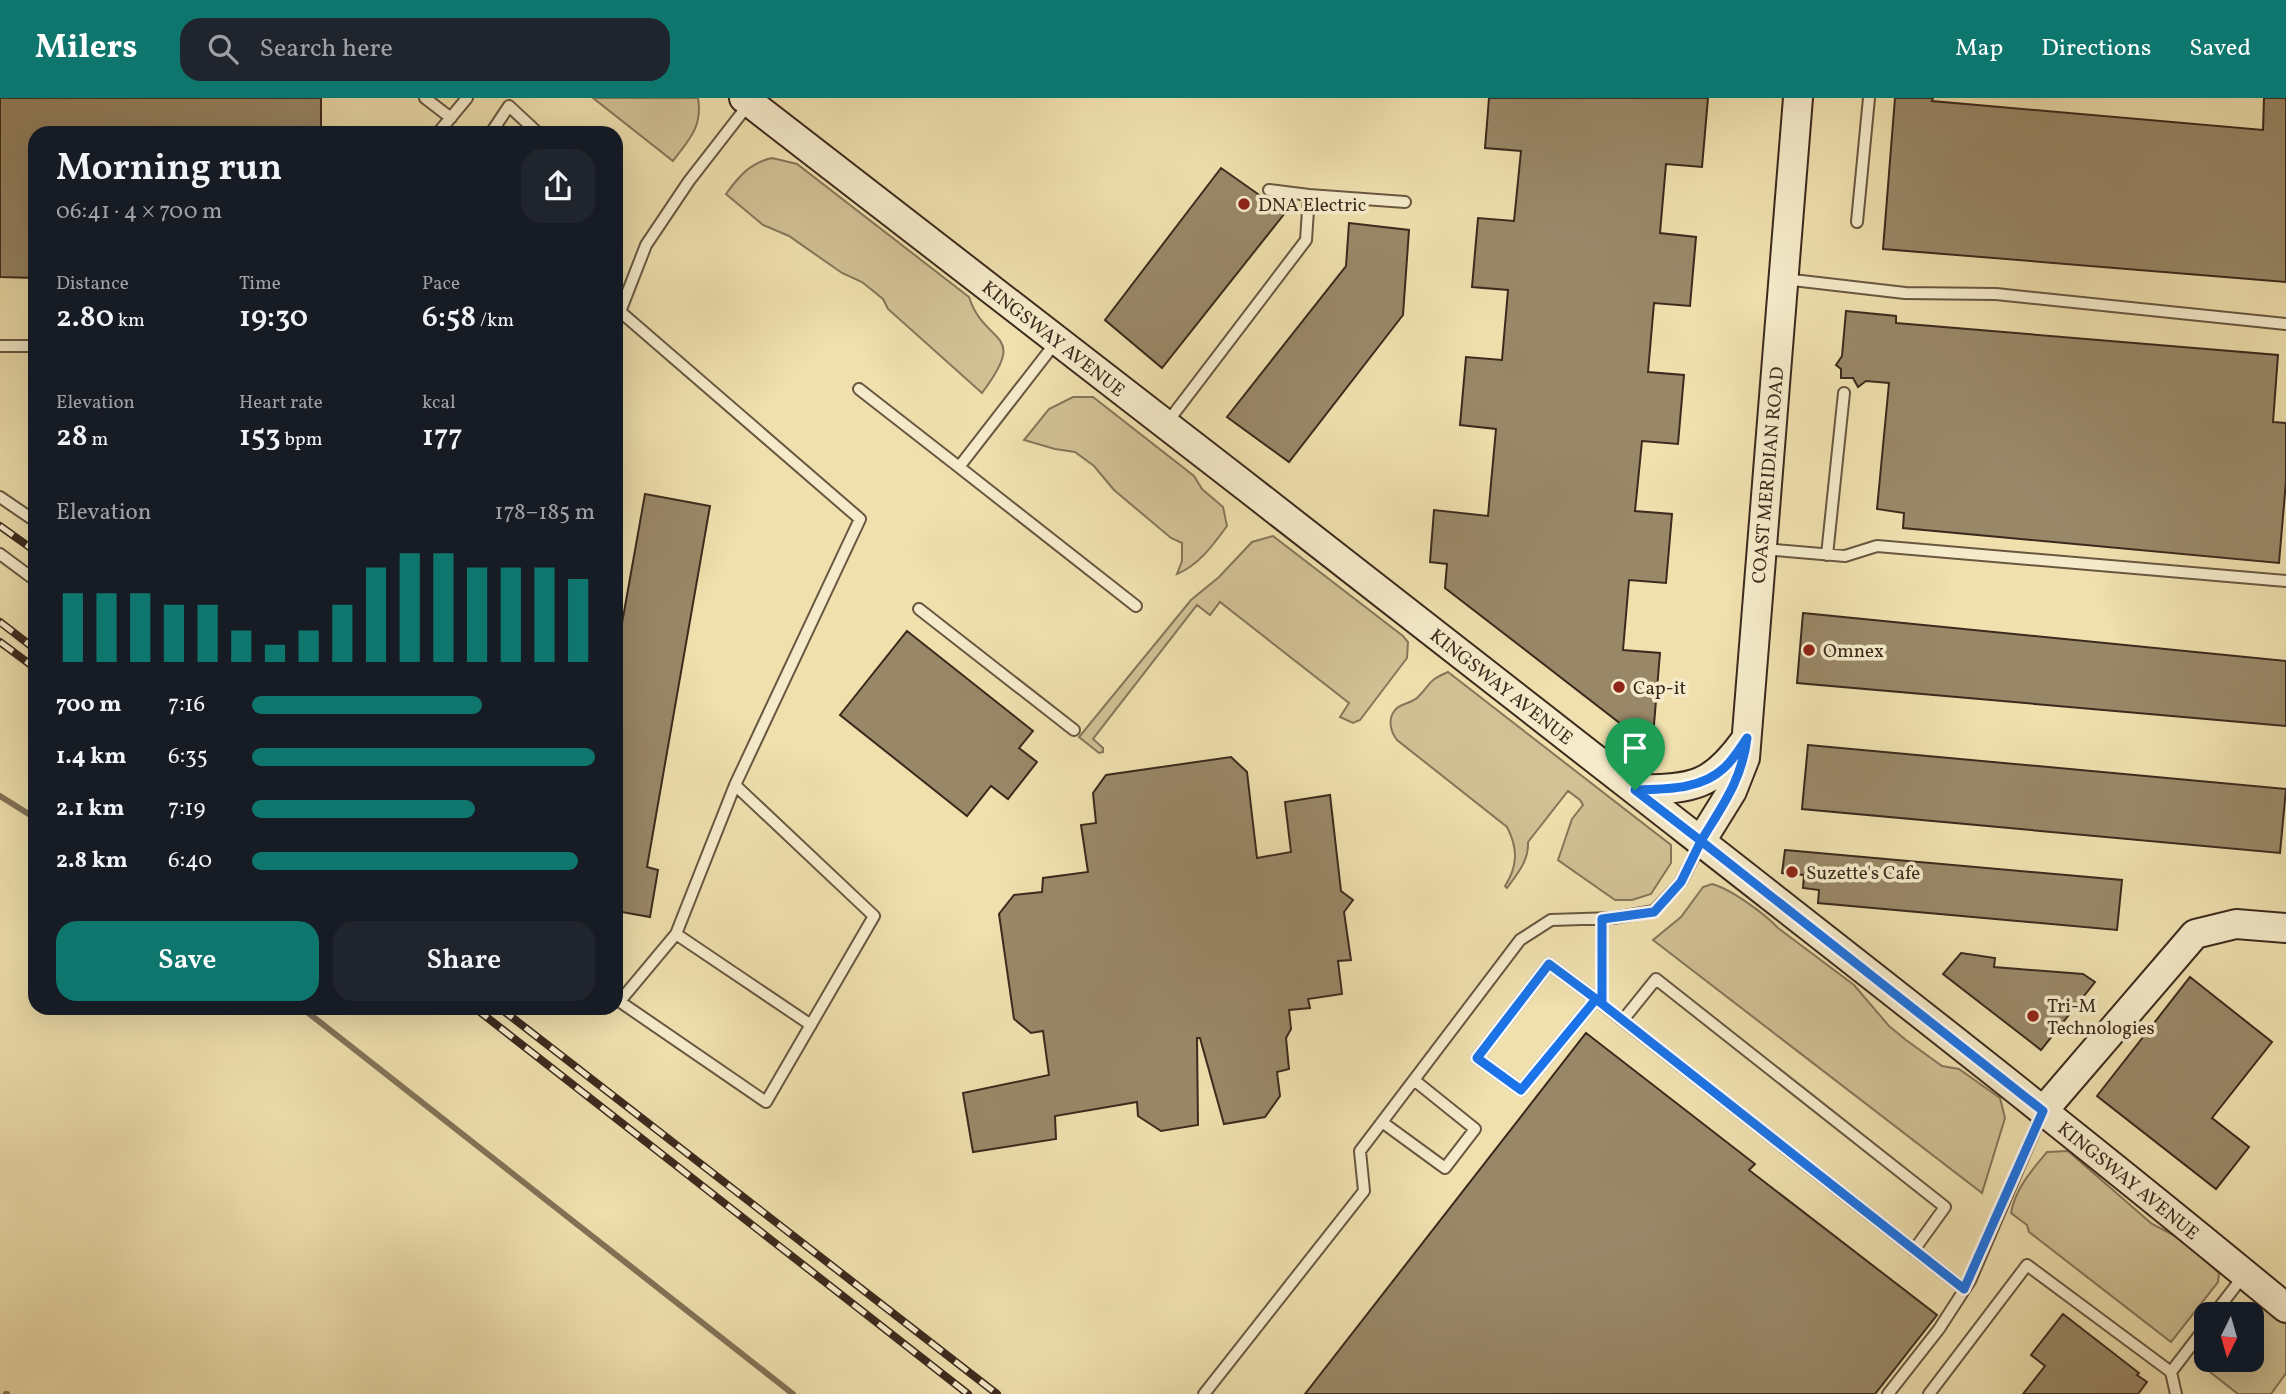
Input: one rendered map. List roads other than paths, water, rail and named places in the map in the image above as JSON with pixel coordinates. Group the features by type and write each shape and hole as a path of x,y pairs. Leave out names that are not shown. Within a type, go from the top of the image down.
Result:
{"main road":[{"name":"COAST MERIDIAN ROAD","path":"1701,841 1738,779 1745,758 1798,98"},
{"name":"KINGSWAY AVENUE","path":"747,100 1701,841 2043,1111 2286,1308"},
{"path":"1635,790 1667,789 1699,783 1723,769 1747,738"},
{"path":"2043,1111 2195,934 2236,924 2286,929"}],"lane":[{"path":"425,98 451,118"},
{"path":"444,126 467,98"},
{"path":"1857,222 1869,98"},
{"path":"623,300 646,245 747,100"},
{"path":"496,126 509,106 530,126"},
{"path":"1269,190 1405,202"},
{"path":"1166,424 1306,240 1309,195"},
{"path":"1784,279 1905,293 1996,294 2286,324"},
{"path":"623,319 860,519 735,785 676,934 623,994"},
{"path":"959,467 1058,340"},
{"path":"0,346 28,346"},
{"path":"859,389 1136,606"},
{"path":"1827,555 1844,393"},
{"path":"0,497 28,516"},
{"path":"1760,549 1845,556 1877,546 2286,581"},
{"path":"0,554 28,575"},
{"path":"919,609 1074,730"},
{"path":"623,1003 766,1102 874,916 735,785"},
{"path":"1204,1394 1364,1191 1360,1151 1520,940 1551,920 1602,919 1654,912 1681,882 1701,841"},
{"path":"1602,919 1599,1001 1521,1090 1477,1058 1549,964 1599,1001 1964,1289"},
{"path":"676,934 811,1025"},
{"path":"1623,1020 1656,979 1945,1207 1914,1250"},
{"path":"1382,1122 1445,1168 1475,1129 1414,1080"},
{"path":"1888,1394 1939,1329 1964,1289 2043,1111"},
{"path":"1929,1394 2027,1265 2171,1373 2176,1394"},
{"path":"2223,1302 2245,1274"},
{"path":"2171,1373 2194,1342"}],"waterway":[{"path":"0,796 28,814"},
{"path":"311,1015 793,1394"}],"railway":[{"path":"0,526 28,546"},
{"path":"0,622 28,644"},
{"path":"0,642 28,663"},
{"path":"484,1015 968,1394"},
{"path":"509,1015 997,1394"}],"place":[{"name":"DNA Electric","path":"1244,204"},
{"name":"Omnex","path":"1809,650"},
{"name":"Cap-it","path":"1619,687"},
{"name":"Suzette's Cafe","path":"1792,872"},
{"name":"Tri-M Technologies","path":"2033,1016"}]}
